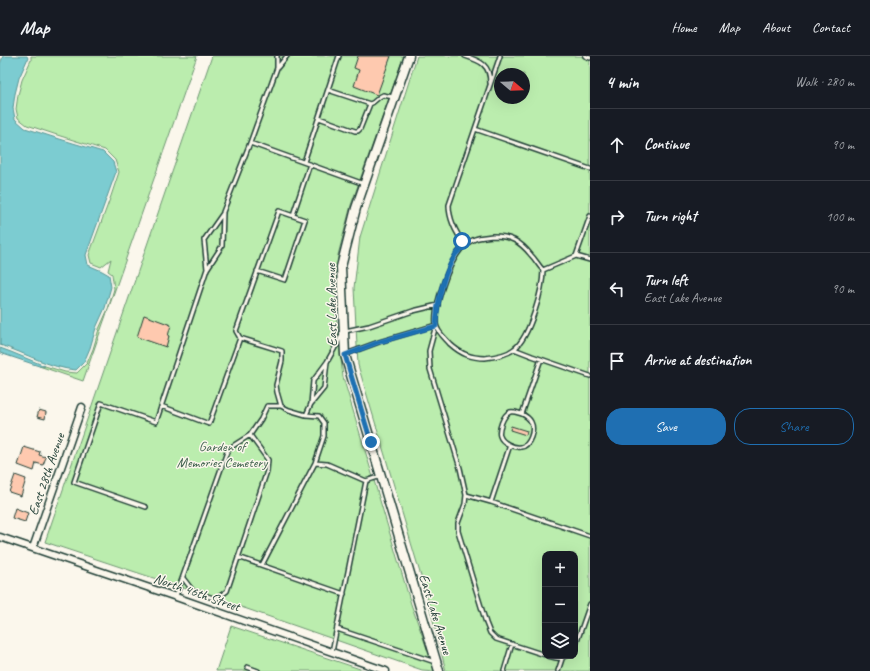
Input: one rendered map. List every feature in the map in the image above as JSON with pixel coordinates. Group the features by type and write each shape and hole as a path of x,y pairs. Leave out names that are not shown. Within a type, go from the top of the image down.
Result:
{"street":[{"name":"East Lake Avenue","path":"409,56 356,208 341,267 345,355 439,671"},
{"name":"East 28th Avenue","path":"33,548 82,407"},
{"name":"North 46th Street","path":"0,537 386,671"}],"lane":[{"path":"277,56 277,68"},
{"path":"207,269 204,240 223,212 250,144 277,68 286,56"},
{"path":"304,162 339,56"},
{"path":"464,56 480,61 484,65 490,77 490,87"},
{"path":"465,245 453,224 449,211 449,205 500,56"},
{"path":"585,56 590,58"},
{"path":"328,90 370,104"},
{"path":"319,118 358,131 370,104 383,95 394,98"},
{"path":"475,129 590,169"},
{"path":"250,144 364,184"},
{"path":"293,216 310,164"},
{"path":"257,271 285,280 305,220 279,211 257,271 236,331 240,338 282,351 282,361 276,385 281,406"},
{"path":"146,507 74,482 101,402 156,422 207,269 222,246 223,212"},
{"path":"576,256 590,216"},
{"path":"436,326 445,339 469,357 490,357 503,354 514,349 525,335 531,322 543,276 543,270 524,247 513,239 503,236 481,238 465,245 457,254 450,266 442,286 436,326 430,351 430,369 460,468 466,494 458,523 458,531 486,624 490,633 496,639 542,655"},
{"path":"543,270 576,256 590,260"},
{"path":"312,404 313,381 327,362 344,332 370,326 413,311 438,305"},
{"path":"345,355 379,342 436,326"},
{"path":"161,406 209,424 240,338"},
{"path":"514,349 590,376"},
{"path":"522,414 540,359"},
{"path":"306,415 324,388 327,362"},
{"path":"176,597 228,449 250,435 261,419 267,406 281,406 306,415 319,416 324,423 324,436 315,463 262,565"},
{"path":"509,412 522,414 532,423 533,428 530,438 527,444 523,447 510,445 503,441 500,436 501,424 504,417 509,412"},
{"path":"183,578 193,591 216,599 227,591 267,471 268,460 250,435"},
{"path":"491,502 510,445"},
{"path":"315,463 327,464 366,481 381,476"},
{"path":"332,652 366,481"},
{"path":"466,494 590,536"},
{"path":"238,557 344,594"},
{"path":"578,638 590,604"},
{"path":"337,629 437,662"},
{"path":"504,671 512,644"},
{"path":"558,671 562,659"},
{"path":"247,667 258,671"}],"green space":[{"path":"31,56 197,56 83,381 39,366 77,373 87,363 93,349 114,289 112,274 108,271 111,259 101,267 91,263 89,255 119,172 115,160 105,150 27,125 18,118 16,109 18,95 22,80 31,60"},
{"name":"Garden of Memories Cemetery","path":"212,56 404,56 351,205 338,255 335,306 343,377 411,604 435,671 422,670 247,609 45,542"},
{"path":"417,56 590,56 590,671 446,671 426,593 358,365 354,288 360,237"},
{"path":"231,626 366,671 216,671"}],"water":[{"path":"3,56 27,56 28,58 19,78 15,94 13,108 15,119 25,128 103,152 113,162 116,172 86,255 88,265 109,275 111,287 90,348 84,362 76,370 56,366 0,345 0,64"},
{"path":"0,348 45,366 39,366 0,353"}],"building":[{"path":"358,56 391,56 377,95 354,86 359,70 354,68"},
{"path":"144,315 171,325 166,347 137,337"},
{"path":"39,410 46,412 45,419 37,417"},
{"path":"511,426 527,431 526,435 510,430"},
{"path":"24,447 40,452 39,455 46,457 43,465 36,463 34,471 18,465"},
{"path":"15,475 26,479 21,496 9,492"},
{"path":"15,508 28,513 25,522 12,518"}],"route":[{"path":"371,442 345,355 379,342 436,326 437,310 442,286 450,266 457,254 465,245 462,241"}]}
